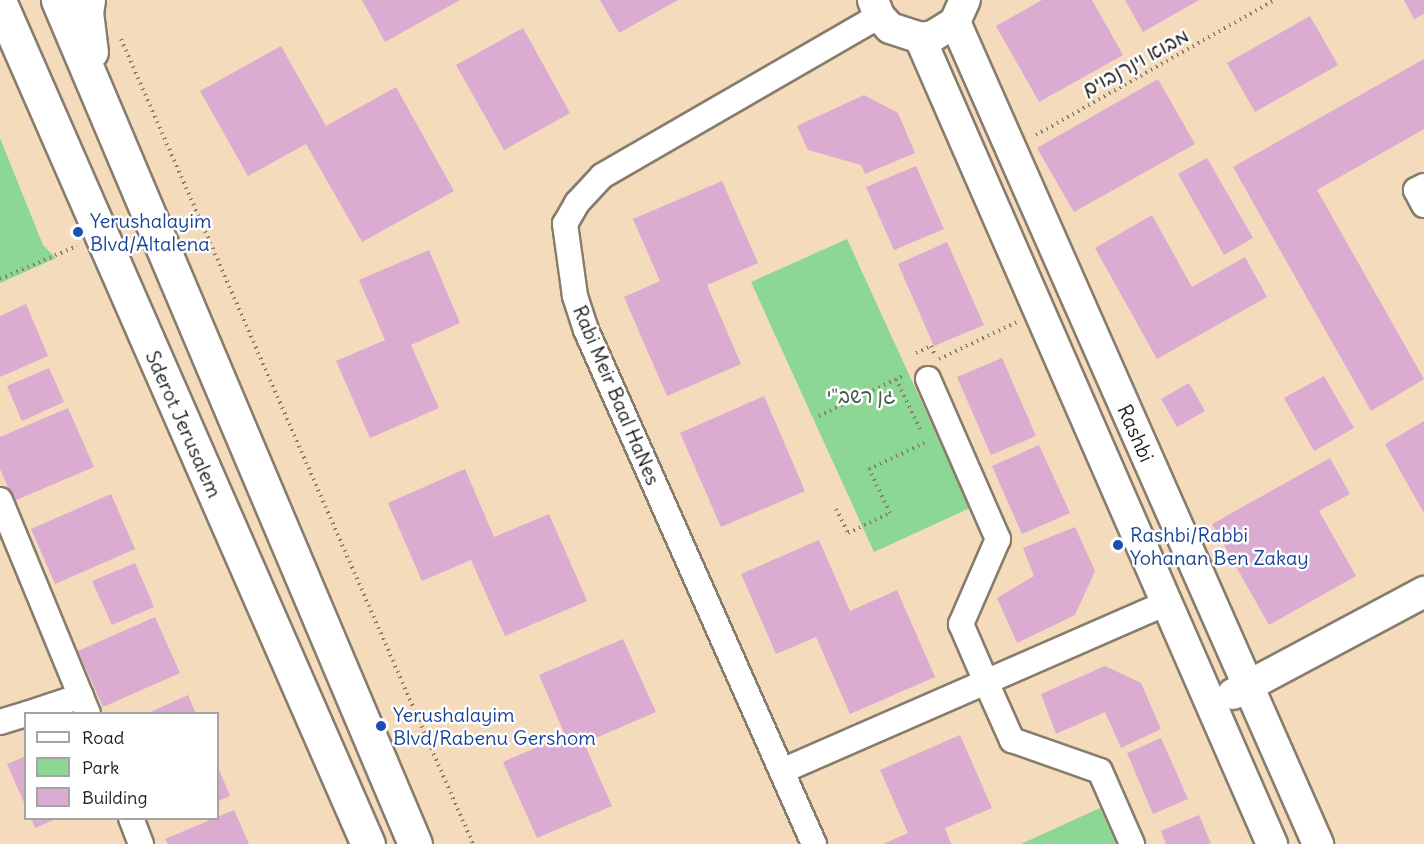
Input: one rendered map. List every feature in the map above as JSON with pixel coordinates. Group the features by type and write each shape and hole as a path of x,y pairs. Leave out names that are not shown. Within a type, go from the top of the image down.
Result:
{"main road":[{"path":"58,0 415,844"},
{"path":"88,0 86,12 95,87"},
{"name":"Sderot Jerusalem","path":"0,3 368,844"},
{"path":"0,63 17,78 53,125"}],"street":[{"path":"876,8 904,35 920,38 933,36 960,11"},
{"name":"Rabi Meir Baal HaNes","path":"814,844 586,330 574,296 565,224 577,202 602,176 876,8"},
{"name":"Rashbi","path":"960,11 1009,150 1250,686 1318,844"},
{"name":"Rashbi","path":"920,38 1272,844"},
{"path":"1424,186 1416,190 1424,205"},
{"path":"928,379 998,539 961,624 986,682 1012,740 1100,771 1132,844"},
{"path":"0,500 84,705 39,712"},
{"path":"1212,705 1424,592"},
{"path":"782,771 1167,603"},
{"path":"0,722 24,715"},
{"path":"131,820 141,844"}],"path":[{"name":"מבוא וינרנבוים","path":"1009,150 1275,0"},
{"path":"116,29 473,844"},
{"path":"0,279 101,236"},
{"path":"836,509 848,532 890,513 869,469 926,442"}],"green space":[{"path":"0,138 43,245 56,258 0,283"},
{"name":"גן רשב\"י","path":"847,239 970,508 874,552 751,282"},
{"path":"1100,808 1116,844 1021,844"}],"building":[{"path":"362,0 460,0 385,42"},
{"path":"600,0 678,0 619,33"},
{"path":"1042,0 1092,0 1123,55 1039,102 996,26"},
{"path":"1125,0 1199,0 1143,32"},
{"path":"1404,0 1424,0 1424,14 1414,19"},
{"path":"1310,16 1338,65 1255,112 1227,63"},
{"path":"523,28 570,113 504,150 456,65"},
{"path":"281,46 326,126 396,87 454,191 362,242 306,144 248,176 200,91"},
{"path":"1424,59 1424,129 1317,190 1424,379 1371,411 1233,167"},
{"path":"1158,79 1195,144 1074,212 1037,148"},
{"path":"864,95 898,113 915,153 865,174 861,165 808,150 797,126"},
{"path":"1207,158 1253,238 1224,255 1178,174"},
{"path":"916,166 944,229 894,250 866,187"},
{"path":"722,181 758,263 707,285 741,364 667,396 624,297 660,281 633,219"},
{"path":"1152,215 1192,287 1245,257 1267,297 1157,359 1095,248"},
{"path":"947,242 984,325 934,346 898,264"},
{"path":"429,250 460,323 411,345 439,408 370,438 336,361 385,340 359,280"},
{"path":"26,304 48,356 0,377 0,316"},
{"path":"1002,358 1036,436 991,455 957,377"},
{"path":"49,368 64,402 22,421 7,386"},
{"path":"1324,376 1354,428 1314,451 1284,398"},
{"path":"1189,383 1205,411 1177,427 1161,399"},
{"path":"764,396 805,491 721,527 680,433"},
{"path":"68,408 94,467 14,501 0,469 0,437"},
{"path":"1424,421 1424,513 1385,444"},
{"path":"1039,445 1070,513 1022,534 992,466"},
{"path":"1330,458 1350,494 1319,511 1356,576 1269,625 1212,524"},
{"path":"465,469 494,537 549,514 587,601 505,636 471,560 422,581 388,503"},
{"path":"111,494 135,549 55,584 31,529"},
{"path":"1075,527 1095,571 1075,615 1017,643 997,598 1034,576 1023,548"},
{"path":"819,540 850,611 897,590 935,677 850,714 816,637 776,654 741,574"},
{"path":"135,563 154,607 112,625 92,581"},
{"path":"155,617 180,673 103,707 78,651"},
{"path":"623,639 656,712 584,743 612,806 537,838 503,762 565,735 539,675"},
{"path":"1105,666 1141,683 1161,729 1121,748 1105,712 1056,734 1041,694"},
{"path":"188,695 195,712 150,712"},
{"path":"960,735 992,808 945,828 951,844 883,844 908,833 880,770"},
{"path":"1161,738 1188,799 1153,814 1127,753"},
{"path":"24,757 24,802 7,764"},
{"path":"219,769 230,796 219,801"},
{"path":"234,810 249,844 168,844 165,839 210,820 219,820 219,816"},
{"path":"1199,815 1211,844 1166,844 1161,831"},
{"path":"32,820 53,820 35,828"}],"place":[{"name":"Yerushalayim Blvd/Altalena","path":"78,232"},
{"name":"Rashbi/Rabbi Yohanan Ben Zakay","path":"1118,545"},
{"name":"Yerushalayim Blvd/Rabenu Gershom","path":"381,726"}]}
